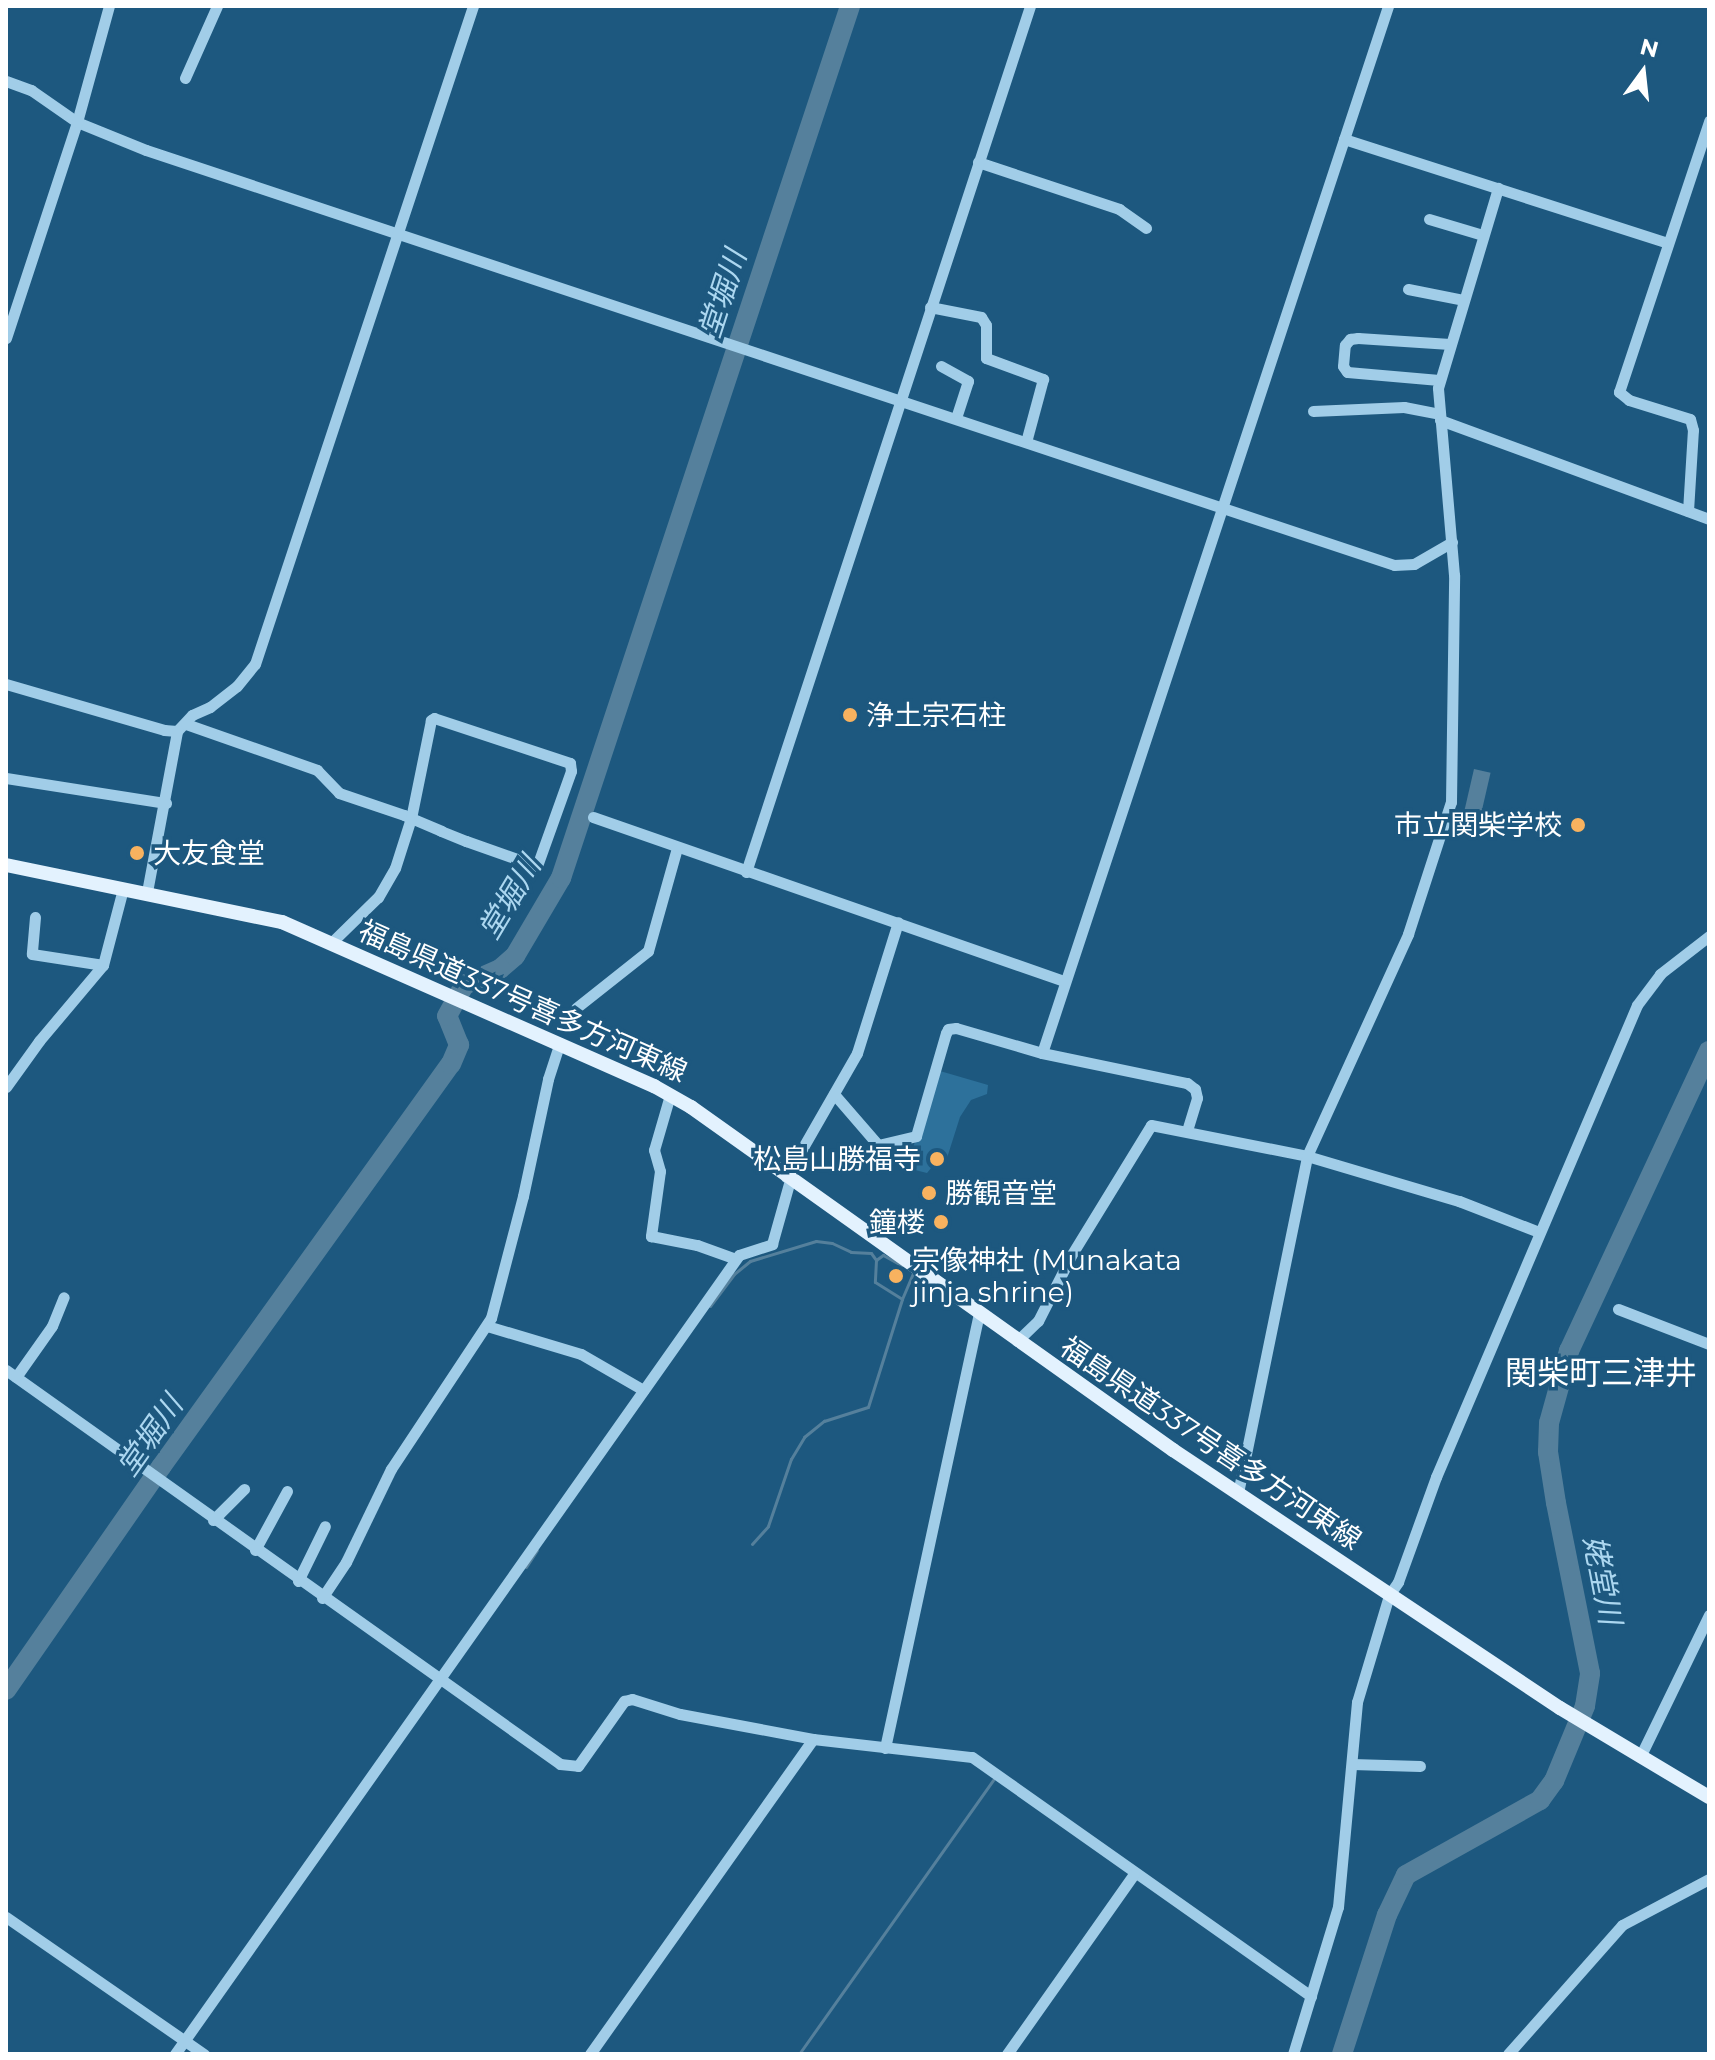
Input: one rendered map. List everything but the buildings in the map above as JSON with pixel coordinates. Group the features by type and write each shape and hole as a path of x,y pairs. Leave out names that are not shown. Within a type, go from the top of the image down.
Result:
{"main road":[{"name":"福島県道337号喜多方河東線","path":"6,865 282,922 560,1043 670,1095 979,1315 1238,1493 1560,1708 1709,1797"}],"street":[{"path":"6,338 77,122 109,6"},
{"path":"185,78 217,6"},
{"path":"147,892 182,727 192,715 210,707 237,686 260,655 473,6"},
{"path":"746,872 1030,6"},
{"path":"1042,1053 1388,6"},
{"path":"6,81 31,90 77,122 146,150 1402,567 1414,564 1452,542"},
{"path":"1688,511 1693,439 1690,419 1629,400 1619,392 1709,121"},
{"path":"1344,139 1667,243"},
{"path":"978,162 1119,209 1146,228"},
{"path":"1238,1493 1307,1156 1408,934 1451,802 1450,703 1454,649 1452,542 1439,380 1498,188"},
{"path":"1429,219 1483,235"},
{"path":"1408,289 1463,300"},
{"path":"930,307 981,317 986,325 986,358 1043,379 1026,442"},
{"path":"1439,380 1347,372 1343,366 1345,345 1350,339 1358,338 1450,344"},
{"path":"941,366 968,381 956,418"},
{"path":"1313,411 1404,407 1440,417 1709,519"},
{"path":"6,684 164,730 182,727 317,770 339,793 411,818 537,866 571,766 567,761 434,718 411,818 399,860 378,897 331,943"},
{"path":"6,778 166,803"},
{"path":"593,817 1064,981"},
{"path":"576,1008 648,951 677,848"},
{"path":"6,1087 39,1041 103,965 110,949 123,889"},
{"path":"35,917 32,954 103,965"},
{"path":"175,2054 736,1259 772,1244 788,1179 857,1053 898,922"},
{"path":"1293,2054 1342,1890 1362,1679 1389,1595 1398,1582 1436,1477 1539,1232 1645,992 1660,974 1709,936"},
{"path":"834,1094 878,1145 887,1146 916,1136 948,1029 1190,1085 1197,1098 1187,1131"},
{"path":"322,1598 346,1562 395,1462 487,1326 523,1196 548,1079 560,1043"},
{"path":"670,1095 654,1150 660,1171 651,1236 697,1245 736,1259"},
{"path":"1017,1341 1038,1321 1072,1254 1146,1129 1160,1125 1307,1156 1459,1201 1539,1232"},
{"path":"64,1297 52,1326 11,1374 298,1581 560,1764 570,1768 578,1766 624,1701 632,1699 680,1714 813,1739 972,1757 1311,1996"},
{"path":"1618,1309 1709,1344"},
{"path":"885,1748 979,1315"},
{"path":"487,1326 581,1354 643,1390"},
{"path":"213,1520 244,1489"},
{"path":"255,1550 287,1491"},
{"path":"298,1581 325,1526"},
{"path":"1640,1757 1709,1615"},
{"path":"590,2054 813,1739"},
{"path":"1352,1764 1420,1766"},
{"path":"1007,2054 1134,1874"},
{"path":"1508,2054 1622,1925 1709,1879"},
{"path":"6,1917 204,2054"}],"shaded area":[{"path":"1474,769 1491,773 1481,814 1465,810"},
{"path":"940,1071 988,1085 987,1094 971,1100 960,1117 947,1158 936,1162 927,1173 915,1170 910,1156"}],"waterway":[{"name":"堂堀川","path":"6,1690 161,1467 451,1064 459,1045 447,1016 464,985 500,969 515,956 561,878 850,6"},
{"name":"姥堂川","path":"1342,2054 1387,1915 1406,1875 1540,1800 1554,1781 1585,1706 1590,1673 1556,1503 1548,1452 1549,1423 1569,1351 1709,1051"},
{"path":"710,1306 734,1274 750,1261 816,1241 832,1243 851,1252 871,1253 876,1260 875,1282 902,1299 913,1273"},
{"path":"876,1260 883,1255 901,1265"},
{"path":"752,1544 768,1526 791,1459 804,1437 824,1421 868,1407 902,1299"},
{"path":"526,1567 537,1550"},
{"path":"799,2054 993,1780"}],"place":[{"name":"浄土宗石柱","path":"850,715"},
{"name":"市立関柴学校","path":"1578,825"},
{"name":"大友食堂","path":"137,853"},
{"name":"松島山勝福寺","path":"937,1159"},
{"name":"勝観音堂","path":"929,1193"},
{"name":"鐘楼","path":"941,1222"},
{"name":"宗像神社 (Munakata jinja shrine)","path":"896,1276"}],"district":[{"name":"関柴町三津井","path":"1601,1373"}]}
